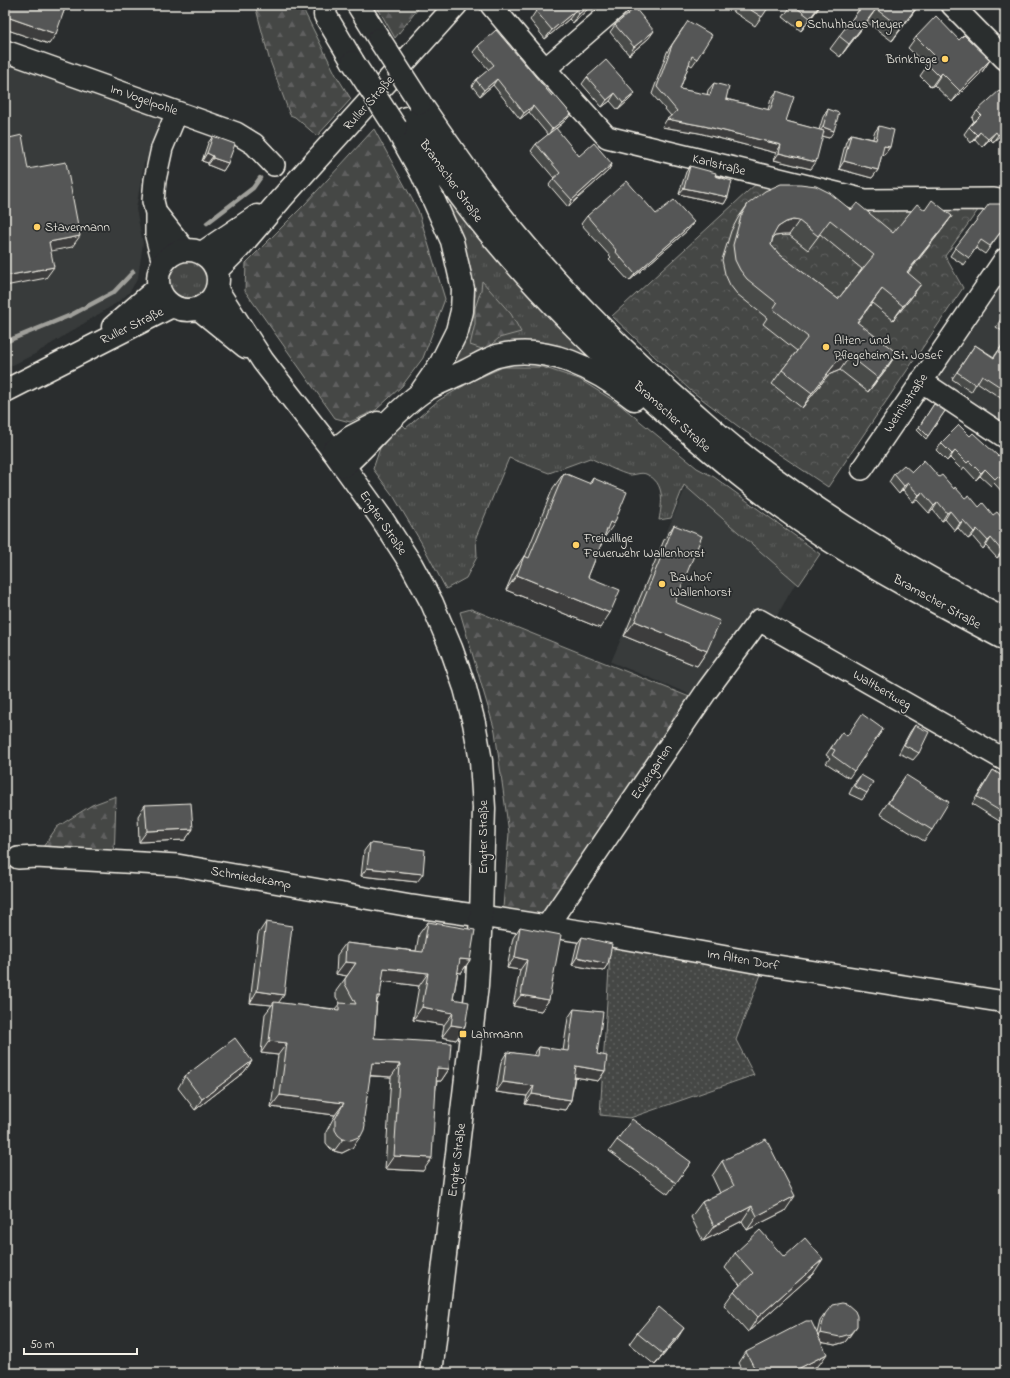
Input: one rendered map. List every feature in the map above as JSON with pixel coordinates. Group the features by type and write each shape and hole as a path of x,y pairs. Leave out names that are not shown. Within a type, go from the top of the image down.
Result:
{"main road":[{"path":"326,5 325,15 407,116"},
{"path":"330,5 358,57"},
{"name":"Ruller Straße","path":"217,280 238,249 281,199 456,5"},
{"path":"359,7 379,39 407,116 422,174 452,241 463,289 462,311 457,331 441,363 422,392"},
{"name":"Bramscher Straße","path":"407,116 423,144 485,229 581,334 712,454 782,507 828,539 933,601 1005,639"},
{"name":"Bramscher Straße","path":"407,116 480,188 538,260 593,320 639,364 737,450 792,491 845,527 941,586 1005,619"},
{"name":"Ruller Straße","path":"194,252 281,199"},
{"path":"177,252 194,252 209,257 217,280 213,298 199,309 190,311 181,310 172,306 166,301 159,287 158,279 163,263 169,257 177,252"},
{"name":"Engter Straße","path":"217,280 263,361 338,458 411,564 432,603 451,648 465,688 474,723 480,761 484,824 481,916 474,1007 431,1373"},
{"name":"Ruller Straße","path":"92,346 159,287"},
{"name":"Ruller Straße","path":"5,392 172,306"},
{"name":"Engter Straße","path":"199,309 263,361"},
{"path":"338,458 356,455 394,416 422,392 496,356 519,352 552,356 571,361 601,376 629,396 693,449 712,454"}],"street":[{"name":"Karlstraße","path":"491,5 545,69 607,137 865,200 994,199 1005,201"},
{"path":"545,69 620,5"},
{"path":"952,5 1005,59"},
{"name":"Im Vogelpohle","path":"5,51 236,133 254,144 274,165"},
{"path":"163,263 156,236 156,213 153,201 155,180 162,148 178,112"},
{"path":"156,213 194,252"},
{"name":"Wetrihstraße","path":"862,469 1005,259"},
{"path":"921,381 1005,437"},
{"name":"Waltbertweg","path":"759,620 1005,760"},
{"name":"Eckergarten","path":"547,926 708,689 759,620"},
{"name":"Schmiedekamp","path":"18,858 36,857 177,865 411,906 481,916"},
{"name":"Im Alten Dorf","path":"481,916 611,936 765,964 1005,1002"}],"shaded area":[{"path":"5,51 177,112 162,148 144,163 136,209 143,243 138,278 129,293 115,304 35,354 5,369"},
{"path":"1005,279 1005,429 933,382"},
{"path":"688,482 798,579 775,619 753,609 694,696 611,662"}],"green space":[{"path":"255,5 301,5 336,75 351,99 317,136 295,117 290,115 269,58"},
{"path":"376,5 421,5 395,38"},
{"path":"374,129 418,210 445,299 423,358 402,386 376,410 350,422 335,418 245,291 246,263 305,204"},
{"path":"416,145 615,377 569,353 439,376 470,292"},
{"path":"758,182 981,206 945,256 963,288 828,487 743,430 690,390 612,316"},
{"path":"184,260 192,260 202,265 206,272 206,286 202,293 192,298 184,298 174,293 172,290 169,283 169,275 174,265 177,263"},
{"path":"482,281 511,314 521,332 499,338 485,350 470,345 475,324 475,308 481,290"},
{"path":"503,367 542,367 579,379 619,404 697,468 714,477 820,554 799,585 684,485 671,518 659,520 661,507 660,488 652,478 644,473 630,475 626,474 590,458 549,473 509,458 476,537 477,557 466,578 446,589 421,542 394,497 373,469 380,448 401,423 406,428 439,400 474,380"},
{"path":"471,609 692,698 544,915 503,908 509,833 495,731 460,612"},
{"path":"116,796 114,862 36,857 57,827 92,805"},
{"path":"611,936 765,964 736,1040 754,1075 630,1118 600,1115"}],"building":[{"path":"11,5 66,5 56,34 7,17"},
{"path":"544,5 589,5 579,14 576,10 552,30 536,11"},
{"path":"743,5 770,5 762,17"},
{"path":"793,5 820,5 810,18"},
{"path":"863,5 918,5 901,28 876,9 849,44 839,36"},
{"path":"635,8 654,31 634,47 615,25"},
{"name":"Brinkhege","path":"936,16 959,40 964,35 990,60 960,91 942,73 939,76 928,65 936,57 916,37"},
{"path":"688,21 712,35 697,59 692,56 680,89 710,95 714,83 729,87 726,99 770,110 777,91 794,97 786,121 824,131 816,162 779,153 781,145 704,126 667,119 677,111 657,87 672,45"},
{"path":"496,30 552,96 554,94 571,114 552,129 533,106 524,113 497,79 484,90 476,80 494,65 478,46"},
{"path":"606,60 635,93 623,103 615,93 607,100 587,77"},
{"path":"1000,90 1005,95 1005,129 998,135 996,132 988,139 980,132 977,135 969,127 981,115 977,111"},
{"path":"828,109 839,113 834,131 823,127"},
{"path":"879,126 894,130 890,147 884,146 878,170 844,161 851,134 876,140"},
{"path":"556,128 579,156 594,143 612,164 572,200 553,179 560,173 536,144"},
{"name":"Stavermann","path":"22,135 28,169 66,162 80,236 49,242 54,267 5,276 5,139"},
{"path":"213,136 235,144 228,163 213,158 213,156 207,153"},
{"path":"690,166 716,173 715,176 732,181 728,197 684,188"},
{"path":"627,181 656,214 674,200 694,222 635,274 587,216"},
{"path":"781,184 816,186 830,193 851,210 857,203 893,233 917,204 925,210 932,200 952,216 907,272 921,284 903,306 882,289 857,322 897,353 878,378 850,356 838,360 812,393 782,370 808,337 773,309 777,303 747,279 735,260 733,245 741,216 748,204 765,191","holes":["793,220 799,221 818,236 830,220 874,255 838,299 779,254 771,245 773,236 778,227 786,222"]},
{"path":"989,204 1000,204 1005,207 1005,226 990,246 981,240 969,258 955,248"},
{"path":"1005,314 1005,322 1001,320"},
{"path":"1005,341 1005,390 982,375 976,385 957,372 975,345 994,358"},
{"path":"934,404 945,411 928,436 919,427"},
{"path":"959,425 970,436 973,433 998,456 1000,454 1005,459 1005,483 998,476 995,479 985,469 981,473 969,461 967,463 955,451 952,454 941,443"},
{"path":"924,460 939,477 942,475 954,489 955,487 965,498 969,495 979,507 983,503 993,515 997,512 1005,522 1005,548 1002,551 991,538 988,541 977,529 974,532 963,520 960,523 950,511 947,513 938,502 934,506 922,492 919,495 908,483 904,486 894,474 904,465 912,472"},
{"path":"564,473 591,484 593,478 627,492 614,524 610,522 588,577 620,590 610,613 517,575 524,556 529,558"},
{"name":"Bauhof Wallenhorst","path":"674,525 702,536 675,602 720,621 707,651 635,621"},
{"path":"862,714 883,729 854,771 832,755 835,750 831,748 842,732 847,736"},
{"path":"915,725 929,732 919,753 904,745"},
{"path":"993,770 1005,778 1005,814 977,797"},
{"path":"861,775 873,782 867,793 854,786"},
{"path":"906,775 949,802 932,830 888,803"},
{"path":"191,803 193,829 147,831 145,805"},
{"path":"370,843 425,850 423,874 367,868"},
{"path":"266,922 292,926 284,995 257,991"},
{"path":"428,922 475,930 470,960 460,959 453,999 469,1002 465,1027 451,1025 453,1013 422,1007 428,973 384,968 380,996 377,996 374,1038 451,1043 449,1069 437,1068 432,1158 394,1156 400,1064 372,1063 364,1117 364,1130 361,1136 351,1140 343,1139 335,1130 335,1119 344,1103 280,1095 287,1043 269,1041 274,1002 339,1010 339,1003 356,1004 345,984 345,979 356,963 345,962 346,943 423,952"},
{"path":"520,927 561,935 549,1000 521,995 527,960 515,957"},
{"path":"582,937 612,944 608,964 577,957"},
{"path":"574,1009 603,1012 597,1054 607,1056 605,1071 576,1066 571,1100 532,1094 534,1086 503,1082 507,1052 538,1056 539,1047 568,1051"},
{"path":"235,1038 252,1061 202,1099 185,1076"},
{"path":"632,1119 691,1162 676,1183 617,1140"},
{"path":"766,1139 795,1196 757,1216 752,1206 714,1226 702,1202 734,1186 722,1161"},
{"path":"760,1230 784,1257 805,1238 823,1259 758,1317 734,1291 753,1273 735,1253"},
{"path":"842,1303 847,1304 855,1311 857,1316 857,1326 850,1334 840,1337 820,1333 825,1314 832,1305"},
{"path":"659,1307 684,1328 663,1354 637,1333"},
{"path":"806,1321 811,1321 827,1354 790,1373 757,1373 746,1352"}],"waterway":[{"path":"207,223 253,188 260,178"},
{"path":"5,342 71,315 114,292 133,272"}],"place":[{"name":"Schuhhaus Meyer","path":"799,24"},
{"name":"Brinkhege","path":"945,59"},
{"name":"Stavermann","path":"37,227"},
{"name":"Alten- und Pflegeheim St. Josef","path":"826,347"},
{"name":"Freiwillige Feuerwehr Wallenhorst","path":"576,545"},
{"name":"Bauhof Wallenhorst","path":"662,584"},
{"name":"Lahrmann","path":"463,1034"}]}
